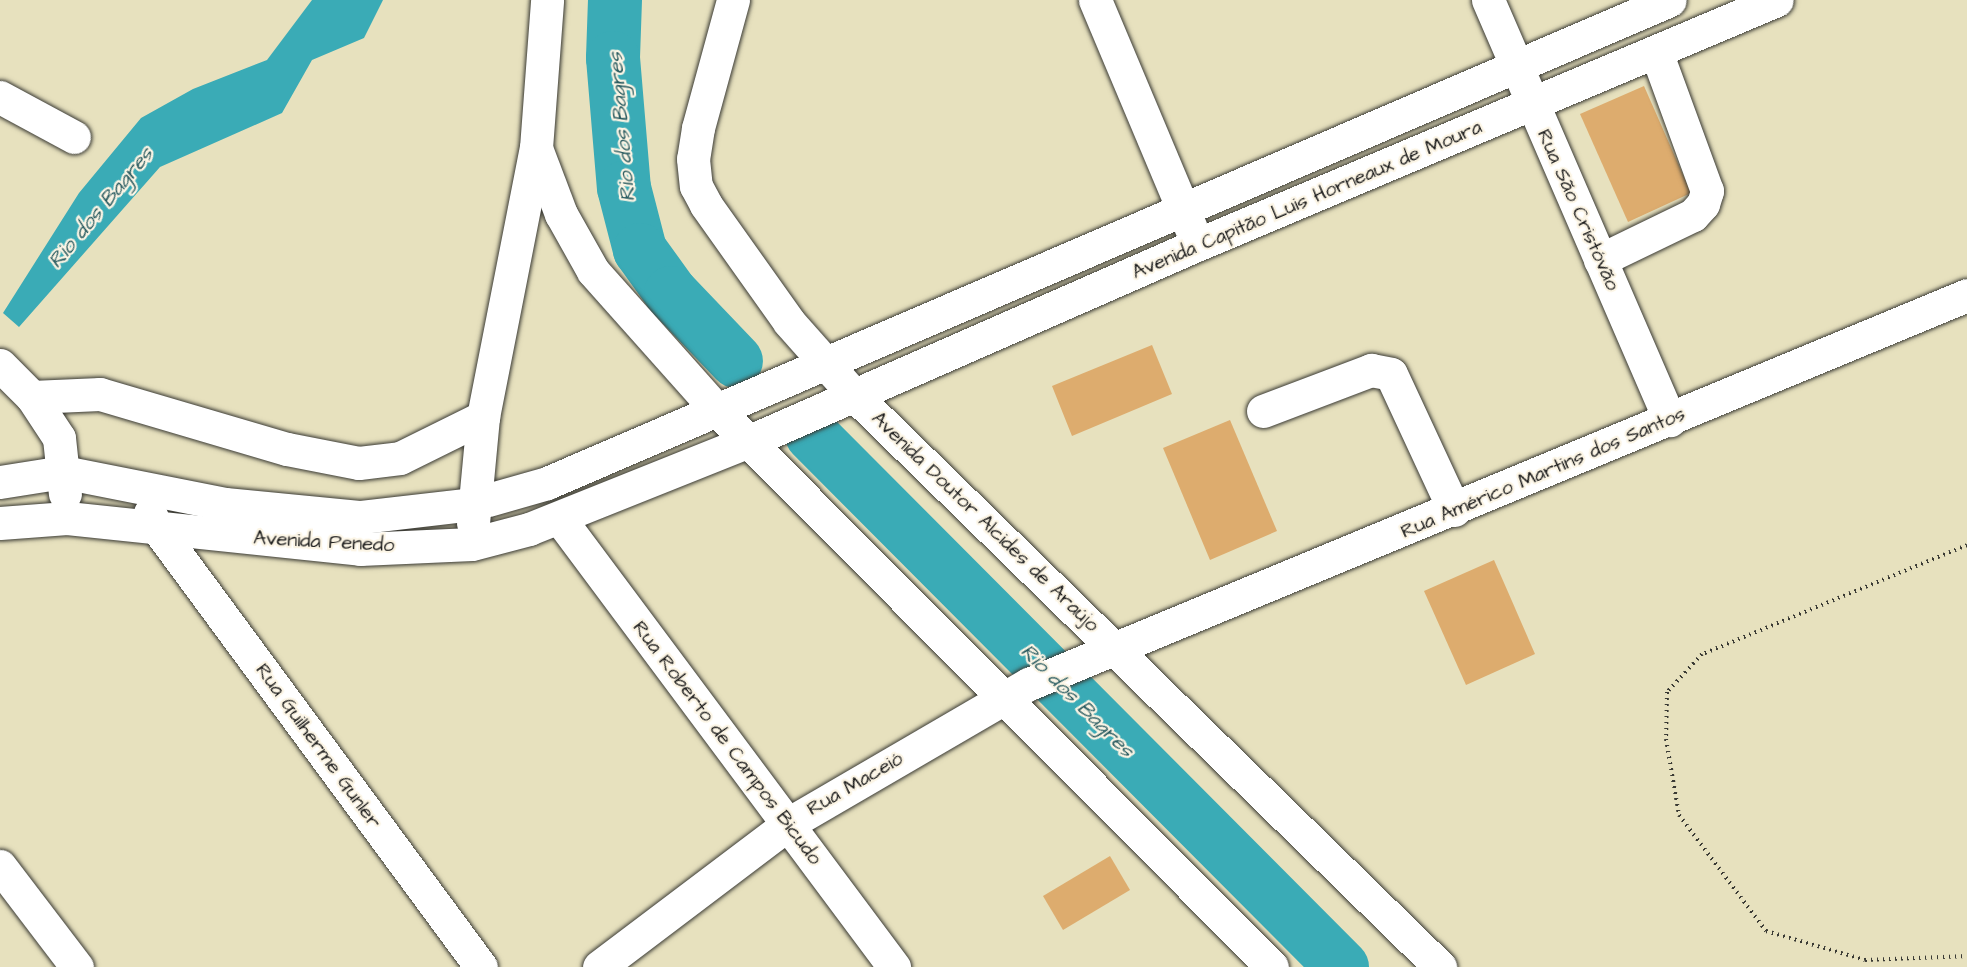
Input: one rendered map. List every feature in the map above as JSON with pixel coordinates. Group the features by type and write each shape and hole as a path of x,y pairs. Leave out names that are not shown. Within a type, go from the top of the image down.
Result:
{"street":[{"path":"472,544 483,417 536,148 547,0"},
{"name":"Avenida Doutor Alcides de Araújo","path":"733,0 698,128 693,159 696,186 706,205 815,367 1109,653 1440,967"},
{"path":"1095,0 1198,244"},
{"name":"Rua São Cristóvão","path":"1488,0 1670,420"},
{"path":"815,367 1182,207 1670,0"},
{"name":"Avenida Capitão Luis Horneaux de Moura","path":"844,397 1198,244 1777,0"},
{"path":"1600,260 1693,214 1703,204 1707,191 1656,52"},
{"path":"0,97 74,137"},
{"path":"536,148 561,214 594,271 753,439 1015,691 1272,967"},
{"name":"Rua Américo Martins dos Santos","path":"1015,691 1967,295"},
{"name":"Avenida Penedo","path":"0,482 63,472 225,504 361,517 474,504 547,483 815,367"},
{"path":"4,368 32,397 59,438 67,518"},
{"path":"1263,411 1371,370 1391,374 1454,510"},
{"path":"32,397 100,394 287,449 359,463 400,458 483,417"},
{"name":"Avenida Penedo","path":"0,523 67,518 155,525 360,549 472,544 560,519 753,439 844,397"},
{"name":"Rua Guilherme Gunler","path":"140,488 155,525 481,967"},
{"name":"Rua Roberto de Campos Bicudo","path":"560,519 894,967"},
{"name":"Rua Maceió","path":"599,967 788,824 1015,691"},
{"path":"0,866 77,967"}],"path":[{"path":"1967,545 1702,654 1667,692 1666,740 1679,815 1767,931 1865,960 1967,956"}],"water":[{"path":"312,0 383,0 364,38 312,60 282,113 160,167 19,327 3,313 79,193 141,118 193,89 267,60"}],"building":[{"path":"1644,86 1691,193 1628,222 1580,114"},
{"path":"1152,345 1172,394 1072,436 1052,386"},
{"path":"1230,420 1277,531 1210,560 1163,448"},
{"path":"1494,560 1535,654 1466,685 1424,591"},
{"path":"1110,856 1130,890 1063,930 1043,896"}],"waterway":[{"name":"Rio dos Bagres","path":"615,0 613,58 624,188 640,250 671,293 736,361"},
{"name":"Rio dos Bagres","path":"812,435 1342,967"}]}
